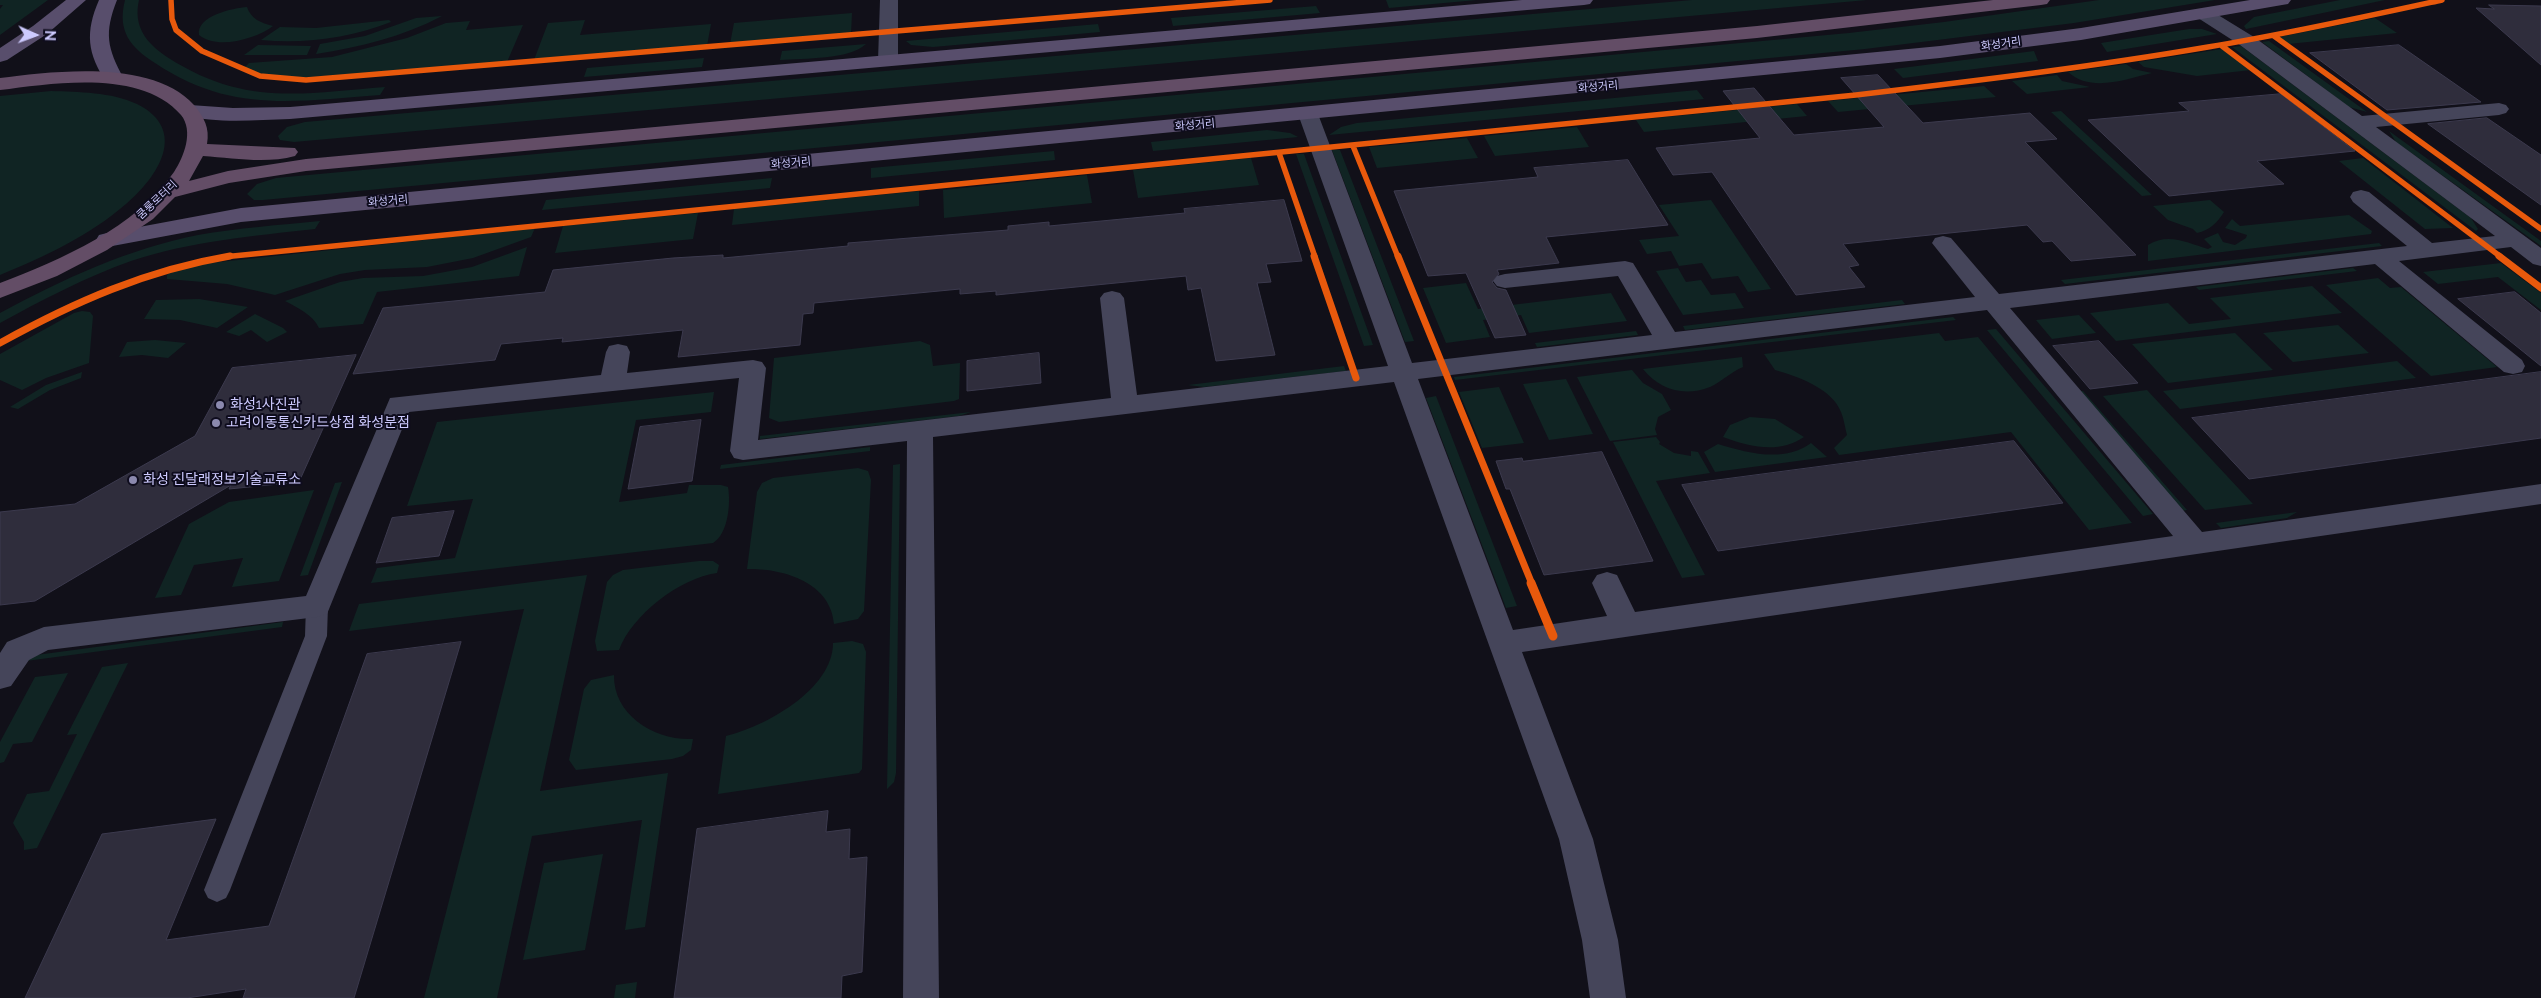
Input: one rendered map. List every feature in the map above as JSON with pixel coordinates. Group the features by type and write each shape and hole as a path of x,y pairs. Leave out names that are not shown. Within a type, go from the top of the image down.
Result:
{"highway":[{"path":"196,149 253,153 324,149 1746,20 1930,0"},
{"path":"167,193 228,177 306,165 1747,33 2041,0"},
{"path":"0,84 58,78 114,79 153,87 181,102 190,111"},
{"name":"쿰룽로터리","path":"0,291 49,271 107,240 130,225 167,193 186,170 196,149 198,135 196,122 190,111"}],"main road":[{"path":"0,56 40,30 76,0"},
{"path":"108,0 99,28 99,51 114,79"},
{"path":"190,111 232,114 290,113 1584,0"},
{"name":"화성거리","path":"107,240 241,215 1940,52 2204,14 2282,0"}],"street":[{"path":"888,61 889,0"},
{"path":"2204,14 2247,41 2541,259"},
{"path":"2357,123 2499,109"},
{"path":"1308,114 1576,839 1600,940 1608,998"},
{"path":"2362,197 2425,249"},
{"path":"0,677 18,651 44,639 317,606 399,404 753,368 743,451 2378,254 2515,240"},
{"path":"1942,243 2195,543"},
{"path":"2378,254 2513,366"},
{"path":"1505,281 1625,268 1667,339"},
{"path":"1112,298 1125,405"},
{"path":"612,383 618,352"},
{"path":"920,430 920,998"},
{"path":"1503,644 2541,494"},
{"path":"1607,583 1626,626"}],"lane":[{"path":"217,890 316,636 317,606"}],"green space":[{"path":"0,0 48,0 0,35 0,9 3,5 0,5"},
{"path":"125,0 139,0 138,18 140,26 147,40 153,46 167,57 195,73 221,83 247,90 299,94 385,87 380,95 291,101 237,97 210,90 183,79 155,63 132,44 124,29 123,11"},
{"path":"1386,0 1477,0 1389,8"},
{"path":"1692,0 1867,0 294,142 280,140 278,136 287,127 305,122"},
{"path":"2099,0 2215,0 2074,23 1865,49 263,200 254,200 247,194 257,184 276,178 1849,33 1944,22"},
{"path":"2340,0 2385,0 2246,29 2244,26 2254,17"},
{"path":"1316,6 1320,13 1173,26 1171,18"},
{"path":"247,7 251,15 257,20 273,26 257,35 236,41 216,42 199,35 200,28 209,18 225,11"},
{"path":"852,13 851,34 730,44 734,23"},
{"path":"442,16 412,30 381,40 316,54 320,44 365,36 416,18"},
{"path":"2375,18 2397,33 2288,44 2279,37"},
{"path":"389,20 391,22 375,28 343,36 294,41 261,40 280,27 316,28"},
{"path":"585,20 580,35 711,24 707,46 534,60 548,23"},
{"path":"470,21 466,30 523,25 507,62 304,78 260,75 244,68 249,63 332,57 407,38 446,23"},
{"path":"1098,24 1100,32 933,47 911,45 906,41"},
{"path":"2189,29 2202,29 2217,34 2107,52 2101,43"},
{"path":"2269,41 2367,112 2349,107 2262,42"},
{"path":"866,44 849,53 838,56 780,60 782,51"},
{"path":"258,45 311,46 307,55 244,55"},
{"path":"2241,46 2471,218 2478,229 2476,231 2232,47"},
{"path":"2222,49 2251,70 2197,76 2144,67 2138,62"},
{"path":"2034,51 2038,61 1903,78 1894,69"},
{"path":"704,58 702,67 584,77 587,68"},
{"path":"2126,64 2133,69 2152,73 2120,81 2098,83 2087,82 2068,72"},
{"path":"2057,75 2062,81 2090,87 2027,94 2012,81"},
{"path":"1984,86 1996,97 1838,112 1828,101"},
{"path":"1697,90 1704,99 1329,135 1341,127 1357,123"},
{"path":"51,91 106,95 137,104 153,115 162,127 165,140 163,154 149,181 112,216 66,245 0,275 0,96"},
{"path":"1797,104 1807,116 1644,132 1636,120"},
{"path":"2061,111 2152,195 2142,196 2051,112"},
{"path":"1577,127 1589,147 1495,156 1484,136"},
{"path":"1267,130 1290,133 1298,137 1153,151 1151,142"},
{"path":"2389,131 2541,241 2541,246 2396,142"},
{"path":"1467,138 1478,158 1377,168 1369,147"},
{"path":"1332,150 1340,150 1414,341 1405,342"},
{"path":"1054,151 1055,160 871,178 871,168"},
{"path":"1296,154 1304,154 1373,345 1364,346"},
{"path":"1251,158 1259,185 1138,198 1133,170"},
{"path":"2363,158 2453,228 2425,229 2339,161"},
{"path":"1087,175 1092,203 944,218 943,190"},
{"path":"772,178 770,188 542,210 546,200"},
{"path":"919,191 919,206 732,225 734,209"},
{"path":"1711,200 1771,289 1748,292 1738,276 1712,279 1702,263 1679,266 1671,251 1647,254 1639,240 1679,236 1659,205"},
{"path":"2210,200 2224,212 2213,226 2197,233 2193,229 2168,220 2153,206"},
{"path":"698,213 693,239 555,253 563,226"},
{"path":"2349,215 2372,231 2371,234 2148,261 2148,245 2163,239 2178,240 2208,249 2212,247 2204,239 2218,233 2223,242 2235,245 2246,238 2247,235 2225,228 2232,219 2240,226"},
{"path":"320,221 315,229 199,244 131,261 64,289 0,323 0,313 24,300 96,266 146,248 198,235"},
{"path":"535,228 531,237 473,258 427,267 365,270 340,274 275,295 227,284 167,279 167,275 172,270 201,264"},
{"path":"2379,243 2382,246 2065,284 2061,280"},
{"path":"527,247 519,276 377,292 363,324 319,328 309,315 285,301 340,282 363,278 423,276 472,267"},
{"path":"2501,263 2541,293 2541,310 2498,277 2438,284 2423,272"},
{"path":"1678,268 1686,282 1701,280 1711,295 1735,293 1744,308 1683,315 1656,271"},
{"path":"2353,268 2357,271 2199,290 2196,287"},
{"path":"2378,278 2390,288 2401,287 2497,367 2431,376 2326,285"},
{"path":"1466,283 1478,309 1611,293 1627,321 1529,333 1521,315 1483,320 1490,337 1446,343 1423,288"},
{"path":"2312,286 2342,313 2116,341 2090,313 2168,303 2189,324 2231,319 2210,298"},
{"path":"199,299 248,307 217,328 180,320 144,319 156,300"},
{"path":"1902,300 1905,304 1685,330 1683,326"},
{"path":"90,312 93,316 89,363 46,378 22,390 0,380 0,354 74,313"},
{"path":"255,314 283,328 287,332 267,342 251,330 239,336 226,332"},
{"path":"2079,315 2096,333 2052,339 2036,320"},
{"path":"1953,317 1956,320 1455,380 1454,377"},
{"path":"2338,325 2369,353 2293,362 2263,333"},
{"path":"1996,329 2153,514 2143,516 1987,330"},
{"path":"1636,331 1638,335 1537,347 1535,343"},
{"path":"1939,333 1945,341 1978,337 2132,523 2089,530 2011,432 1839,455 1834,448 1847,435 1842,415 1836,404 1830,396 1812,384 1775,370 1764,354"},
{"path":"2235,333 2273,370 2168,383 2132,344"},
{"path":"155,340 186,343 168,358 142,355 119,357 127,342"},
{"path":"920,341 930,345 933,366 960,363 959,399 779,422 769,418 774,358"},
{"path":"1742,357 1743,367 1710,387 1700,390 1673,390 1657,382 1643,369"},
{"path":"2397,361 2416,378 2180,409 2163,391"},
{"path":"1344,366 1346,371 1204,387 1188,385"},
{"path":"1632,370 1643,383 1662,394 1671,410 1658,417 1655,429 1657,435 1610,441 1577,377"},
{"path":"82,372 81,378 50,390 18,409 10,407 46,385"},
{"path":"1566,379 1593,434 1549,440 1523,384"},
{"path":"1499,387 1524,443 1482,448 1459,392"},
{"path":"2147,390 2253,504 2205,510 2103,396"},
{"path":"2083,391 2187,510 2181,511 2077,392"},
{"path":"714,392 711,412 636,420 619,502 687,493 689,485 721,485 728,487 729,510 725,526 718,539 713,543 371,583 377,568 455,558 473,499 407,506 437,422"},
{"path":"1436,396 1517,606 1506,608 1426,398"},
{"path":"971,412 959,416 760,439 760,436"},
{"path":"1750,417 1775,419 1804,437 1785,446 1764,447 1744,444 1723,437 1730,425"},
{"path":"1656,437 1660,442 1659,444 1674,453 1691,456 1691,451 1698,452 1710,473 1656,481 1705,575 1682,578 1613,442"},
{"path":"1811,443 1827,457 1715,472 1704,452 1718,444 1753,453 1789,453"},
{"path":"870,447 870,451 720,469 721,465"},
{"path":"900,464 896,773 894,782 887,789 893,465"},
{"path":"858,468 868,471 871,480 864,611 858,619 834,624 831,610 824,598 802,580 775,571 747,569 757,492 762,483 773,478"},
{"path":"342,482 308,575 300,576 335,483"},
{"path":"314,490 279,581 232,587 243,558 194,565 181,595 155,598 189,524 229,502"},
{"path":"2297,512 2287,518 2221,528 2216,523"},
{"path":"713,561 719,565 717,573 688,582 659,600 635,624 625,637 619,650 597,651 595,641 607,582 613,575 623,570"},
{"path":"587,575 540,791 668,773 645,927 625,930 642,820 532,836 497,998 424,998 524,609 349,631 359,604"},
{"path":"283,622 282,627 26,661 29,656"},
{"path":"852,641 863,644 866,652 862,769 859,773 718,794 726,736 759,724 794,704 822,676 830,660 833,643"},
{"path":"128,663 37,848 24,850 24,842 13,823 27,794 49,791 77,734 67,735 102,667"},
{"path":"68,673 32,742 13,744 4,762 0,763 0,742 35,677"},
{"path":"614,675 616,689 621,702 639,723 664,735 693,739 691,750 683,756 672,759 576,770 569,760 584,689 591,680"},
{"path":"603,854 585,950 523,960 544,863"},
{"path":"637,982 635,998 614,998 616,985"}],"building":[{"path":"2489,5 2541,6 2541,65 2476,8 2494,9"},
{"path":"2399,45 2481,102 2387,110 2310,53"},
{"path":"1878,75 1923,123 2030,113 2057,139 2025,142 2136,255 2071,261 2052,241 2043,242 2027,225 1843,244 1859,265 1849,267 1865,287 1796,295 1712,172 1673,175 1656,148 1760,138 1723,91 1754,88 1794,135 1884,127 1841,78"},
{"path":"2281,94 2355,151 2257,161 2284,184 2169,196 2088,120 2189,111 2179,103"},
{"path":"2487,118 2541,155 2541,205 2428,124"},
{"path":"1628,160 1668,225 1546,237 1559,263 1497,270 1499,274 1492,282 1497,288 1506,290 1526,335 1495,338 1466,273 1428,276 1394,191 1538,177 1534,168"},
{"path":"1284,200 1302,261 1266,264 1271,282 1257,283 1275,355 1216,361 1201,288 1188,290 1186,276 996,295 996,291 960,294 960,289 814,303 813,313 803,314 800,345 678,357 683,330 562,342 563,338 501,344 495,360 353,374 383,308 545,292 553,270 673,258 723,255 723,258 848,246 848,243 1008,230 1008,226 1049,222 1049,226 1185,213 1184,209"},
{"path":"2515,292 2541,313 2541,366 2458,299"},
{"path":"2099,341 2138,383 2090,389 2053,346"},
{"path":"1039,353 1041,383 967,391 967,361"},
{"path":"356,355 299,482 229,489 231,485 35,601 0,605 0,512 75,504 195,436 232,368"},
{"path":"2541,372 2541,438 2249,479 2192,418"},
{"path":"701,420 692,481 628,489 640,427"},
{"path":"2014,441 2063,503 1718,551 1682,485"},
{"path":"1602,452 1653,561 1544,575 1510,489 1506,489 1496,461 1522,458 1523,461"},
{"path":"454,511 439,556 376,563 392,518"},
{"path":"461,642 354,998 243,998 246,989 187,998 25,998 102,834 216,819 166,940 269,926 367,654"},
{"path":"828,811 826,832 850,829 849,859 867,857 862,972 842,976 841,998 674,998 697,829"}],"cycle path":[{"path":"171,0 174,27 182,37 202,51 227,64 260,76 306,80 1270,0"},
{"path":"0,343 83,300 140,277 199,261 231,256 1856,95 2092,66 2326,26 2442,0"},
{"path":"2274,36 2541,229"},
{"path":"2222,46 2541,288"},
{"path":"1353,146 1553,636"},
{"path":"1279,153 1356,378"}],"place":[{"name":"화성1사진관","path":"220,405"},
{"name":"고려이동통신카드상점 화성분점","path":"216,423"},
{"name":"화성 진달래정보기술교류소","path":"133,480"}]}
